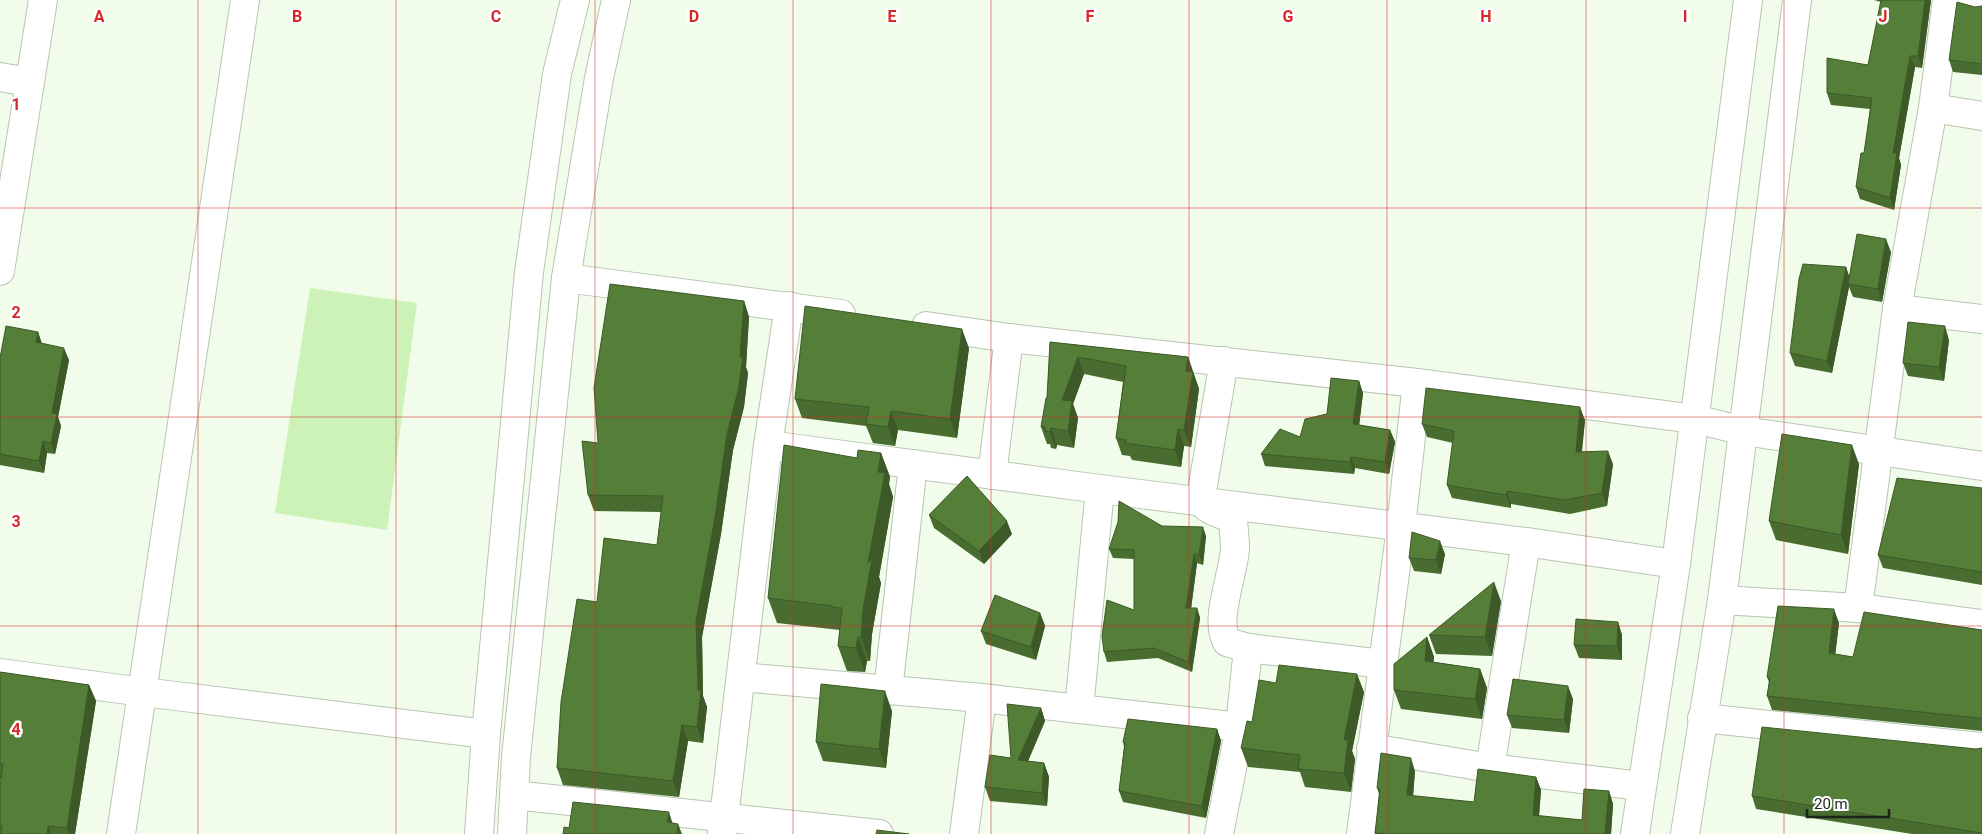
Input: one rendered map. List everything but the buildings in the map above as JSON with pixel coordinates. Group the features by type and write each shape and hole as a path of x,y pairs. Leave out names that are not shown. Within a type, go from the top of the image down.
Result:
{"street":[{"path":"0,271 43,0"},
{"path":"121,834 245,0"},
{"path":"479,834 486,734 529,272 557,74 574,0"},
{"path":"512,834 517,748 566,278 599,78 616,0"},
{"path":"1635,834 1676,564 1748,0"},
{"path":"1684,834 1722,600 1797,0"},
{"path":"1858,608 1897,309 1933,108 1947,0"},
{"path":"1968,0 1982,3"},
{"path":"0,77 29,82"},
{"path":"1933,108 1982,116"},
{"path":"566,278 866,317"},
{"path":"723,826 768,445 789,306"},
{"path":"1897,309 1982,319"},
{"path":"904,323 1009,338 1417,383 1695,419 1744,431 1982,466"},
{"path":"992,475 1009,338"},
{"path":"1224,361 1201,497 1206,509 1226,515 1233,522 1235,549 1222,620 1222,634 1227,642 1248,648 1383,664"},
{"path":"1361,834 1401,527 1417,383"},
{"path":"768,445 1100,489 1526,542 1676,564"},
{"path":"888,690 913,464"},
{"path":"1079,709 1100,489"},
{"path":"1490,768 1526,542"},
{"path":"1722,600 1858,608 1982,624"},
{"path":"1219,834 1240,727 1248,648"},
{"path":"0,673 486,734"},
{"path":"740,678 982,698 1240,727"},
{"path":"964,834 982,698"},
{"path":"1702,718 1982,747"},
{"path":"1371,748 1490,768 1641,786"},
{"path":"514,795 723,826 869,834"}],"green space":[{"path":"310,288 417,303 387,530 275,513"}]}
